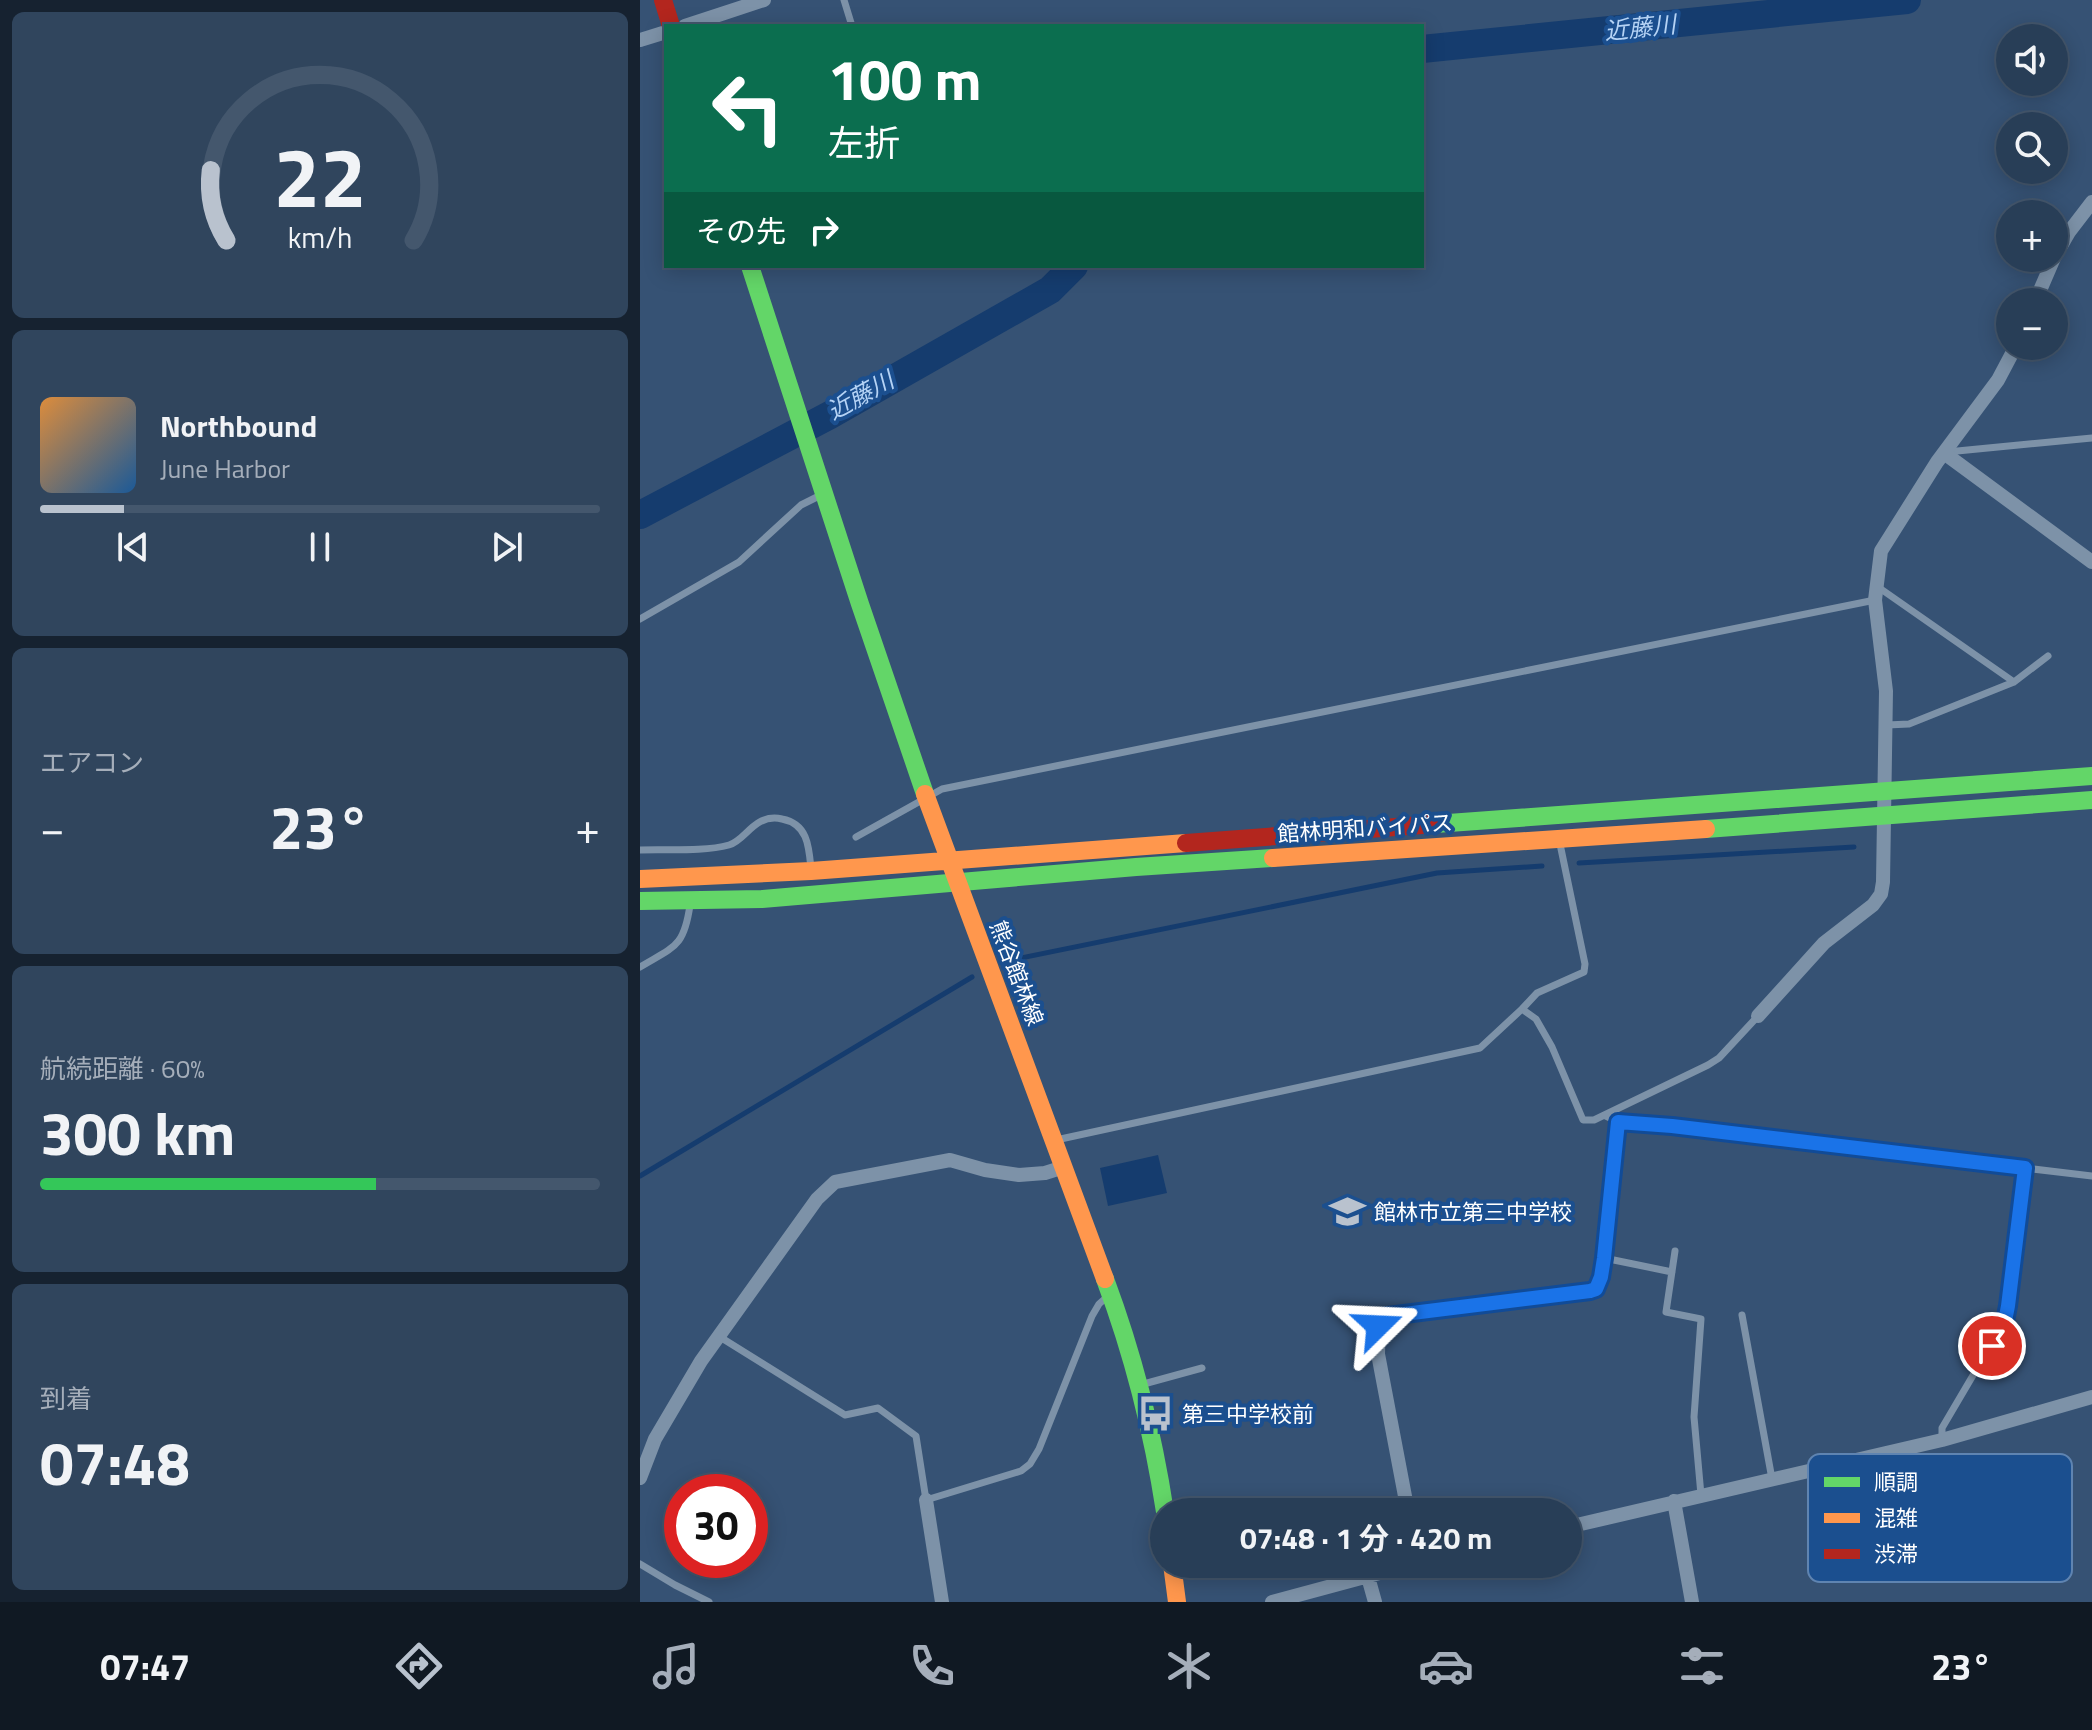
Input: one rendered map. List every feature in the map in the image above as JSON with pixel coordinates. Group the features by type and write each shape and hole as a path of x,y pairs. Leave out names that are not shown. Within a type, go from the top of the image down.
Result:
{"main road":[{"path":"663,0 670,24"},
{"name":"熊谷館林線","path":"751,268 823,494 926,797 1111,1294 1138,1385 1162,1498"},
{"name":"館林明和バイパス","path":"640,879 811,871 2092,776"},
{"name":"館林明和バイパス","path":"640,901 762,899 1136,867 1559,840 2092,800"},
{"path":"1174,1578 1177,1602"}],"street":[{"path":"691,24 764,0"},
{"path":"640,40 664,33"},
{"path":"2068,234 2092,202"},
{"path":"1758,1016 1824,943 1873,905 1881,894 1887,725 1876,593 1881,551 2009,360"},
{"path":"1944,453 2092,562"},
{"path":"1405,1498 1378,1354 1379,1321 1388,1316 1590,1291 1599,1285 1604,1258 1612,1119"},
{"path":"640,1478 655,1439 701,1361 817,1199 835,1182 950,1160 1006,1174 1045,1173 1064,1167"},
{"path":"1881,1454 2092,1397"},
{"path":"1582,1524 1808,1471"},
{"path":"926,1500 942,1602"},
{"path":"1674,1501 1692,1602"},
{"path":"1272,1602 1364,1578"},
{"path":"1368,1578 1375,1602"}],"lane":[{"path":"844,0 851,24"},
{"path":"1944,453 2092,438"},
{"path":"640,619 739,562 801,505 823,494"},
{"path":"856,837 942,789 1876,593 2014,682"},
{"path":"1887,725 1909,724 2014,682 2048,656"},
{"path":"640,850 727,846 757,823 767,818 779,818 798,826 805,834 811,871"},
{"path":"1054,1141 1473,1051 1487,1043 1537,993 1584,972 1585,964 1559,840"},
{"path":"640,967 681,939 687,928 690,901"},
{"path":"1522,1009 1536,1019 1552,1047 1583,1120 1612,1119 2092,1176"},
{"path":"1612,1119 1719,1058 1758,1016"},
{"path":"1942,1440 1942,1428 2005,1321 2025,1168"},
{"path":"1675,1251 1666,1312 1701,1319 1694,1417 1701,1495"},
{"path":"1604,1258 1672,1272"},
{"path":"719,1336 845,1415 878,1408 916,1436 926,1500 1021,1471 1030,1464 1039,1449 1092,1316 1099,1304 1111,1294"},
{"path":"1742,1315 1772,1479"},
{"path":"1138,1385 1202,1368"},
{"path":"640,1564 709,1602"}],"water":[{"path":"1158,1155 1167,1193 1108,1206 1100,1168"}],"waterway":[{"name":"近藤川","path":"1424,49 1907,0"},
{"name":"近藤川","path":"640,515 830,415 1050,290 1072,268"},
{"path":"1579,863 1854,847"},
{"path":"1006,961 1437,873 1542,866"},
{"path":"640,1176 972,977"}],"traffic: fast":[{"path":"751,268 925,794"},
{"path":"1435,824 2092,776"},
{"path":"1706,829 2092,800"},
{"path":"640,901 762,899 1273,858"},
{"path":"1105,1279 1141,1394 1162,1498"}],"traffic: slow":[{"path":"925,794 1105,1279"},
{"path":"1273,858 1706,829"},
{"path":"640,879 811,871 1186,843"},
{"path":"1174,1578 1177,1602"}],"traffic: jam":[{"path":"663,0 670,24"},
{"path":"1186,843 1435,824"}],"place":[{"name":"館林市立第三中学校","path":"1348,1212"},
{"name":"第三中学校前","path":"1156,1414"}],"route":[{"path":"1378,1326 1382,1317 1596,1289 1604,1258 1618,1122 2025,1168 2008,1306 2005,1321 1992,1346"}]}
